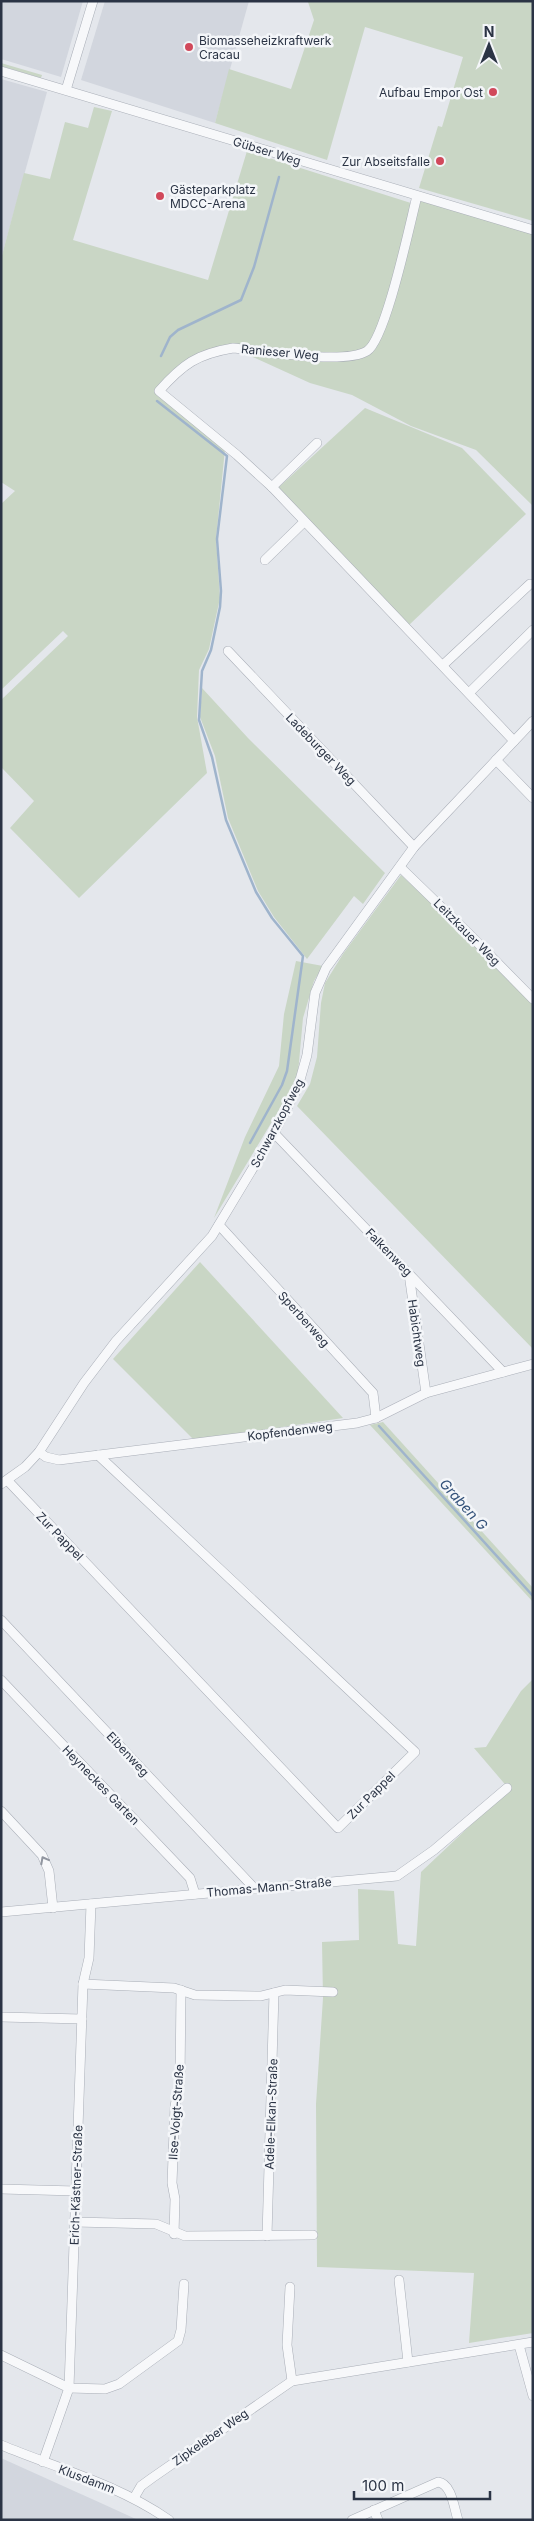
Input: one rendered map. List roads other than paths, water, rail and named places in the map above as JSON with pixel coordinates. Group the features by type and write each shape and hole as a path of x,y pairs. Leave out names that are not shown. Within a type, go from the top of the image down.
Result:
{"street":[{"path":"66,90 94,1"},
{"name":"Gübser Weg","path":"1,71 533,230"},
{"name":"Ranieser Weg","path":"417,196 385,318 377,338 366,352 347,357 233,348 202,355 189,362 177,370 159,391 237,455 272,487 514,740"},
{"path":"272,487 317,443"},
{"path":"265,560 304,522"},
{"path":"443,665 530,584"},
{"path":"470,692 533,630"},
{"name":"Ladeburger Weg","path":"228,651 414,847"},
{"name":"Schwarzkopfweg","path":"4,1482 25,1467 39,1452 84,1383 116,1342 219,1225 274,1133 298,1087 304,1070 312,1006 320,980 339,949 414,847 533,721"},
{"path":"496,760 533,798"},
{"name":"Leitzkauer Weg","path":"400,867 468,932 533,999"},
{"name":"Falkenweg","path":"274,1133 503,1372"},
{"name":"Sperberweg","path":"219,1225 373,1393 376,1418"},
{"name":"Habichtweg","path":"409,1273 426,1393"},
{"name":"Kopfendenweg","path":"39,1452 46,1457 59,1460 357,1423 376,1418 426,1393 533,1364"},
{"name":"Zur Pappel","path":"4,1482 338,1828 415,1752 98,1455"},
{"name":"Eibenweg","path":"1,1620 255,1889"},
{"name":"Heyneckes Garten","path":"1,1680 190,1878 196,1894"},
{"name":"Thomas-Mann-Straße","path":"1,1912 397,1876 434,1850 507,1788"},
{"path":"1,1811 42,1855 49,1871 53,1908"},
{"name":"Erich-Kästner-Straße","path":"43,2462 69,2388 83,1984 89,1958 90,1904"},
{"path":"83,1984 181,1990 195,1995 261,1996 285,1990 333,1992"},
{"name":"Ilse-Voigt-Straße","path":"174,2234 175,2199 172,2183 175,2106 180,2081 181,1990"},
{"name":"Adele-Elkan-Straße","path":"267,2236 274,1993"},
{"path":"1,2017 82,2019"},
{"path":"1,2189 76,2191"},
{"path":"75,2222 156,2224 174,2234 185,2236 313,2235"},
{"path":"399,2280 408,2362"},
{"path":"1,2355 69,2388 96,2389 112,2387 176,2344 180,2334 184,2284"},
{"path":"290,2287 287,2345 292,2381"},
{"name":"Zipkeleber Weg","path":"134,2498 141,2486 292,2381 533,2342"},
{"path":"519,2344 533,2396"},
{"name":"Klusdamm","path":"1,2445 134,2498 169,2520"},
{"path":"352,2520 440,2482 448,2489 458,2520"},
{"path":"374,2510 378,2520"}],"waterway":[{"path":"161,356 170,337 178,330 241,300 254,267 279,177"},
{"path":"157,401 227,456 217,539 221,591 220,607 211,650 202,671 199,720 212,757 226,820 256,892 272,918 303,956 287,1071 282,1085 250,1143"},
{"name":"Graben G","path":"379,1426 533,1596"}],"place":[{"name":"Biomasseheizkraftwerk Cracau","path":"189,47"},
{"name":"Aufbau Empor Ost","path":"493,92"},
{"name":"Zur Abseitsfalle","path":"440,161"},
{"name":"Gästeparkplatz MDCC-Arena","path":"160,196"}]}
